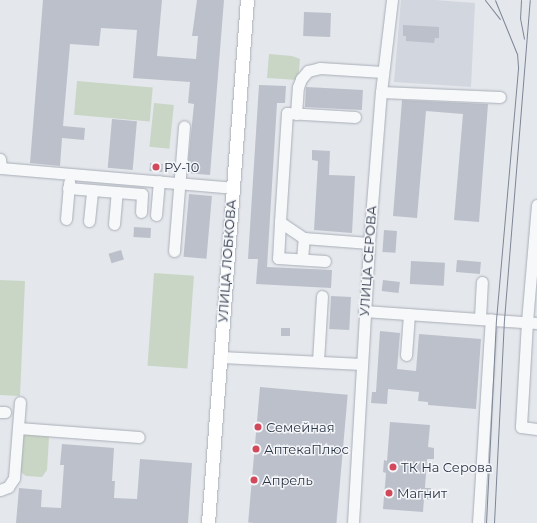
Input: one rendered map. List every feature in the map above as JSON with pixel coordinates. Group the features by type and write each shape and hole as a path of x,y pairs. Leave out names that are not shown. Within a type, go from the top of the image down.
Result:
{"main road":[{"name":"УЛИЦА ЛОБКОВА","path":"208,523 246,0"}],"street":[{"name":"УЛИЦА СЕРОВА","path":"353,523 369,243 381,92 392,0"},
{"path":"296,114 298,87 301,79 308,72 320,68 384,72"},
{"path":"381,92 500,97"},
{"path":"325,260 278,258 287,113 355,117"},
{"path":"174,251 184,126"},
{"path":"0,167 232,188"},
{"path":"66,219 70,174"},
{"path":"156,216 159,181"},
{"path":"68,188 142,194 141,212"},
{"path":"89,221 92,190"},
{"path":"114,224 117,192"},
{"path":"537,205 532,322 521,427 537,428"},
{"path":"280,222 304,238 369,243"},
{"path":"302,259 304,238"},
{"path":"480,318 482,282"},
{"path":"318,362 322,296"},
{"path":"364,311 532,322"},
{"path":"406,355 409,314"},
{"path":"478,523 491,319"},
{"path":"221,357 362,364"},
{"path":"0,490 8,487 14,478 20,402"},
{"path":"18,428 139,437"}],"shaded area":[{"path":"401,0 435,0 475,3 471,87 394,82"}],"green space":[{"path":"269,54 292,56 300,59 298,80 267,78"},
{"path":"77,81 153,88 150,121 74,115"},
{"path":"154,103 174,105 169,149 149,147"},
{"path":"154,273 194,276 187,369 148,366"},
{"path":"0,280 25,281 20,396 0,395"},
{"path":"24,433 48,435 47,470 42,477 26,476 19,471 22,436"}],"building":[{"path":"43,0 162,0 157,56 196,59 198,36 192,36 197,0 224,0 210,175 187,173 194,104 188,103 190,82 133,78 137,30 101,28 99,46 70,44 63,126 85,128 84,140 62,138 60,166 30,163"},
{"path":"304,12 331,13 330,37 303,36"},
{"path":"403,25 439,27 439,38 435,38 434,43 406,41 406,36 403,36"},
{"path":"259,85 286,86 285,103 277,103 267,267 332,270 331,288 256,284 258,259 248,259"},
{"path":"306,87 363,90 362,110 305,107"},
{"path":"402,100 488,104 479,222 454,220 463,114 426,111 417,218 393,216"},
{"path":"112,119 137,121 133,170 108,168"},
{"path":"312,150 330,151 329,175 355,176 352,233 314,230 318,161 312,160"},
{"name":"РУ-10","path":"150,163 163,164 162,172 149,171"},
{"path":"189,194 212,196 206,259 184,257"},
{"path":"134,227 151,228 150,238 133,237"},
{"path":"384,230 397,231 395,253 382,252"},
{"path":"121,250 124,260 111,263 109,254"},
{"path":"457,260 481,262 480,274 456,272"},
{"path":"411,261 445,263 444,286 410,284"},
{"path":"383,280 400,282 399,293 382,291"},
{"path":"331,296 351,297 349,330 329,329"},
{"path":"281,328 290,328 290,336 281,336"},
{"path":"380,331 400,333 397,369 416,371 419,334 481,339 476,409 428,405 428,402 418,401 419,392 388,389 387,404 371,403 372,392 376,392"},
{"path":"260,387 348,395 336,523 248,522"},
{"path":"390,422 430,425 428,447 434,448 434,459 427,459 425,488 431,488 431,500 424,499 423,512 383,509 386,473 383,472 384,460 387,461"},
{"path":"62,444 114,448 112,481 115,481 114,498 137,499 140,459 192,463 188,523 16,523 19,488 42,490 41,507 61,508 64,465 60,465"}],"tram line":[{"path":"485,0 500,19"},
{"path":"486,523 496,320 518,67 517,54 495,0"},
{"path":"521,0 520,18 524,39"},
{"path":"494,523 504,320 530,0"}],"place":[{"name":"РУ-10","path":"156,167"},
{"name":"Семейная","path":"258,427"},
{"name":"АптекаПлюс","path":"256,449"},
{"name":"ТК На Серова","path":"393,467"},
{"name":"Апрель","path":"254,480"},
{"name":"Магнит","path":"389,493"}]}
